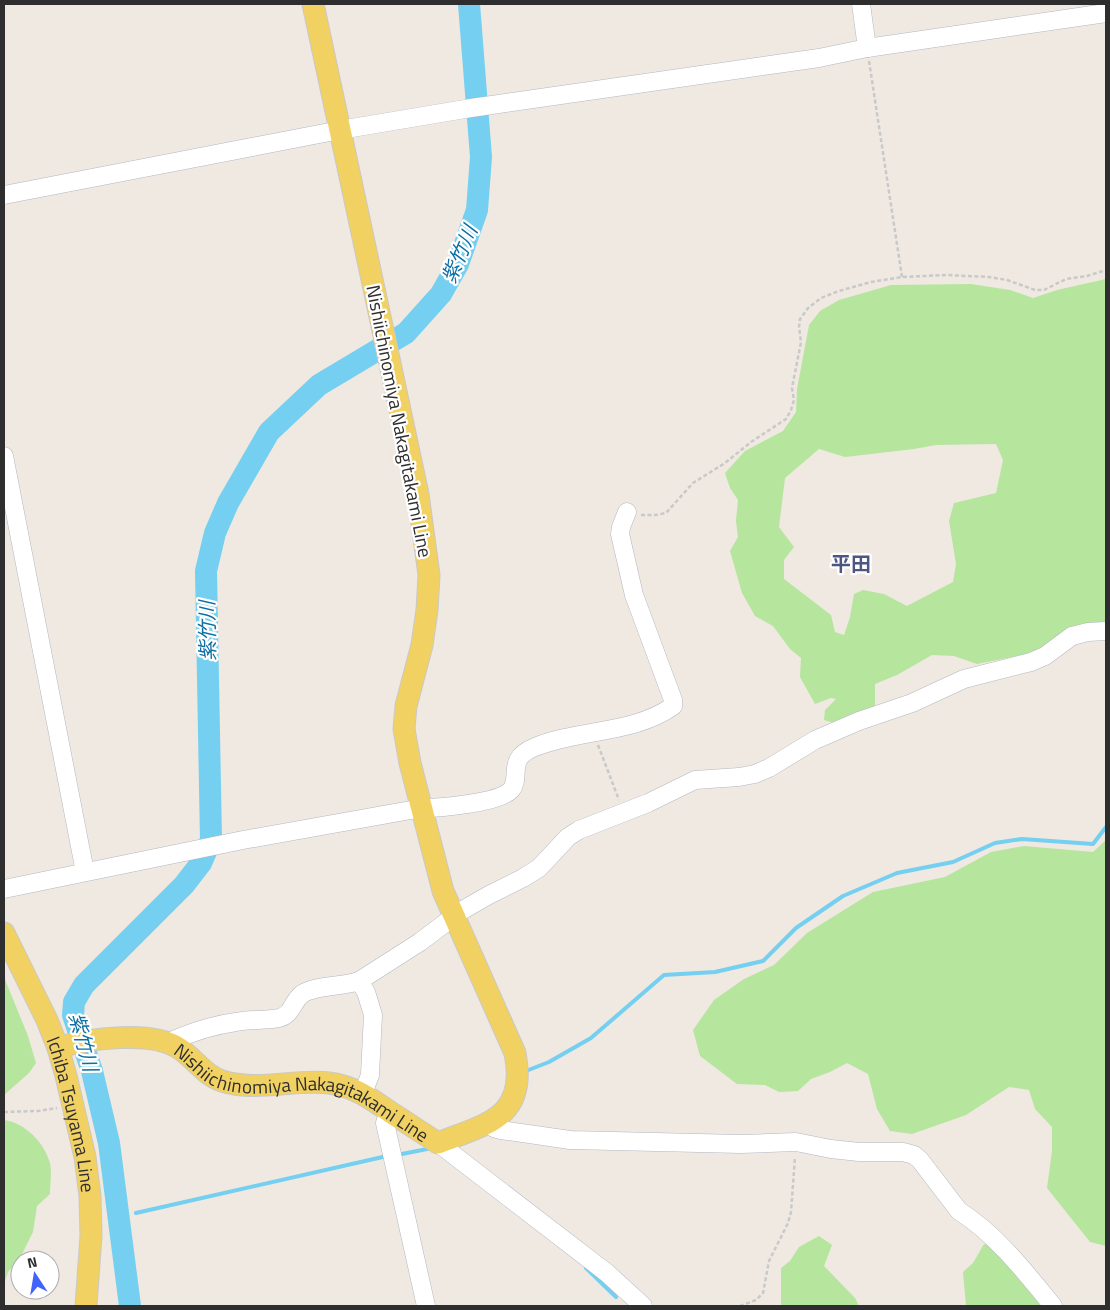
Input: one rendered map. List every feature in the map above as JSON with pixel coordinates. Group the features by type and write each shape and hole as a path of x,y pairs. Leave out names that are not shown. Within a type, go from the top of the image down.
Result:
{"main road":[{"name":"Nishiichinomiya Nakagitakami Line","path":"66,1045 97,1039 151,1038 169,1042 182,1050 205,1072 222,1081 246,1085 327,1083 344,1086 363,1093 438,1143 489,1124 500,1116 508,1108 518,1080 515,1053 444,891 410,763 404,729 406,706 422,645 428,610 429,575 418,494 312,4"},
{"name":"Ichiba Tsuyama Line","path":"4,933 43,1012 66,1045 66,1076 85,1157 90,1196 91,1236 86,1306"}],"street":[{"path":"861,4 867,48"},
{"path":"4,195 340,130 479,107 819,58 867,48 1106,13"},
{"path":"4,456 85,872"},
{"path":"4,889 195,850 422,808 456,806 484,801 501,796 510,790 513,786 516,762 522,753 534,747 647,720 673,706 673,700 634,595 628,572 620,534 627,512"},
{"path":"169,1042 179,1037 236,1022 279,1018 288,1014 301,995 312,990 349,985 359,981 414,947 454,916 539,868 568,837 579,830 648,803 696,780 755,774 769,768 815,740 843,727 912,702 964,679 1031,662 1045,656 1072,636 1088,632 1106,631"},
{"path":"359,981 368,998 373,1016 370,1075 363,1093"},
{"path":"389,1111 385,1123 426,1306"},
{"path":"489,1124 501,1130 570,1140 741,1144 796,1142 831,1149 859,1152 903,1152 914,1155 920,1160 959,1211 990,1236 1016,1262 1053,1306"},
{"path":"438,1143 607,1272 643,1306"}],"path":[{"path":"867,48 902,277"},
{"path":"627,512 642,515 666,513 693,483 725,463 786,418 794,400 792,388 801,342 800,319 808,308 821,298 839,290 871,282 902,277 946,275 989,277 1007,280 1035,290 1044,290 1066,279 1087,276 1106,270"},
{"path":"594,732 624,813"},
{"path":"4,1112 38,1111"},
{"path":"740,1306 756,1300 763,1292 769,1261 788,1222 791,1212 796,1142"}],"green space":[{"path":"1106,279 1106,627 1041,651 977,664 954,656 932,655 897,675 875,684 875,710 837,724 824,720 825,710 836,699 831,698 815,704 800,677 801,658 790,649 773,626 755,616 742,593 730,551 738,537 736,521 738,500 730,488 725,473 745,451 783,431 796,412 797,389 809,325 820,311 839,300 891,285 971,284 1010,290 1033,298 1057,290","holes":["996,444 1003,460 996,493 954,503 949,521 956,564 953,582 907,606 884,594 863,590 854,594 850,617 844,635 835,632 831,615 784,579 784,560 794,547 779,527 785,478 819,449 845,457 936,445"]},
{"path":"1106,840 1106,1246 1090,1242 1047,1188 1052,1151 1052,1127 1035,1109 1029,1090 1009,1087 966,1115 912,1134 890,1131 877,1109 868,1074 847,1063 811,1079 798,1091 779,1092 765,1085 737,1084 700,1056 693,1030 714,1000 744,979 774,965 807,933 873,892 945,877 991,852 1024,846 1093,852"},
{"path":"4,977 28,1036 36,1063 29,1073 4,1095"},
{"path":"4,1120 19,1125 33,1135 47,1155 51,1174 50,1194 37,1206 33,1232 24,1250 10,1250 10,1270 4,1285"},
{"path":"819,1236 832,1245 824,1266 855,1298 859,1306 781,1306 781,1268 790,1261 799,1247"},
{"path":"984,1244 995,1246 1045,1306 966,1306 963,1272 973,1263"}],"waterway":[{"name":"紫竹川","path":"130,1306 109,1143 92,1071 73,1015 74,1002 84,985 184,885 201,863 211,840 206,571 215,533 228,503 269,432 319,385 406,333 441,294 458,264 477,210 481,157 469,4"},
{"path":"526,1071 549,1062 591,1038 664,975 715,972 763,961 796,928 843,896 897,873 953,862 995,843 1022,839 1093,844 1106,827"},
{"path":"397,1155 432,1148"},
{"path":"136,1213 387,1156"},
{"path":"586,1268 616,1297"}],"district":[{"name":"平田","path":"851,563"}]}
